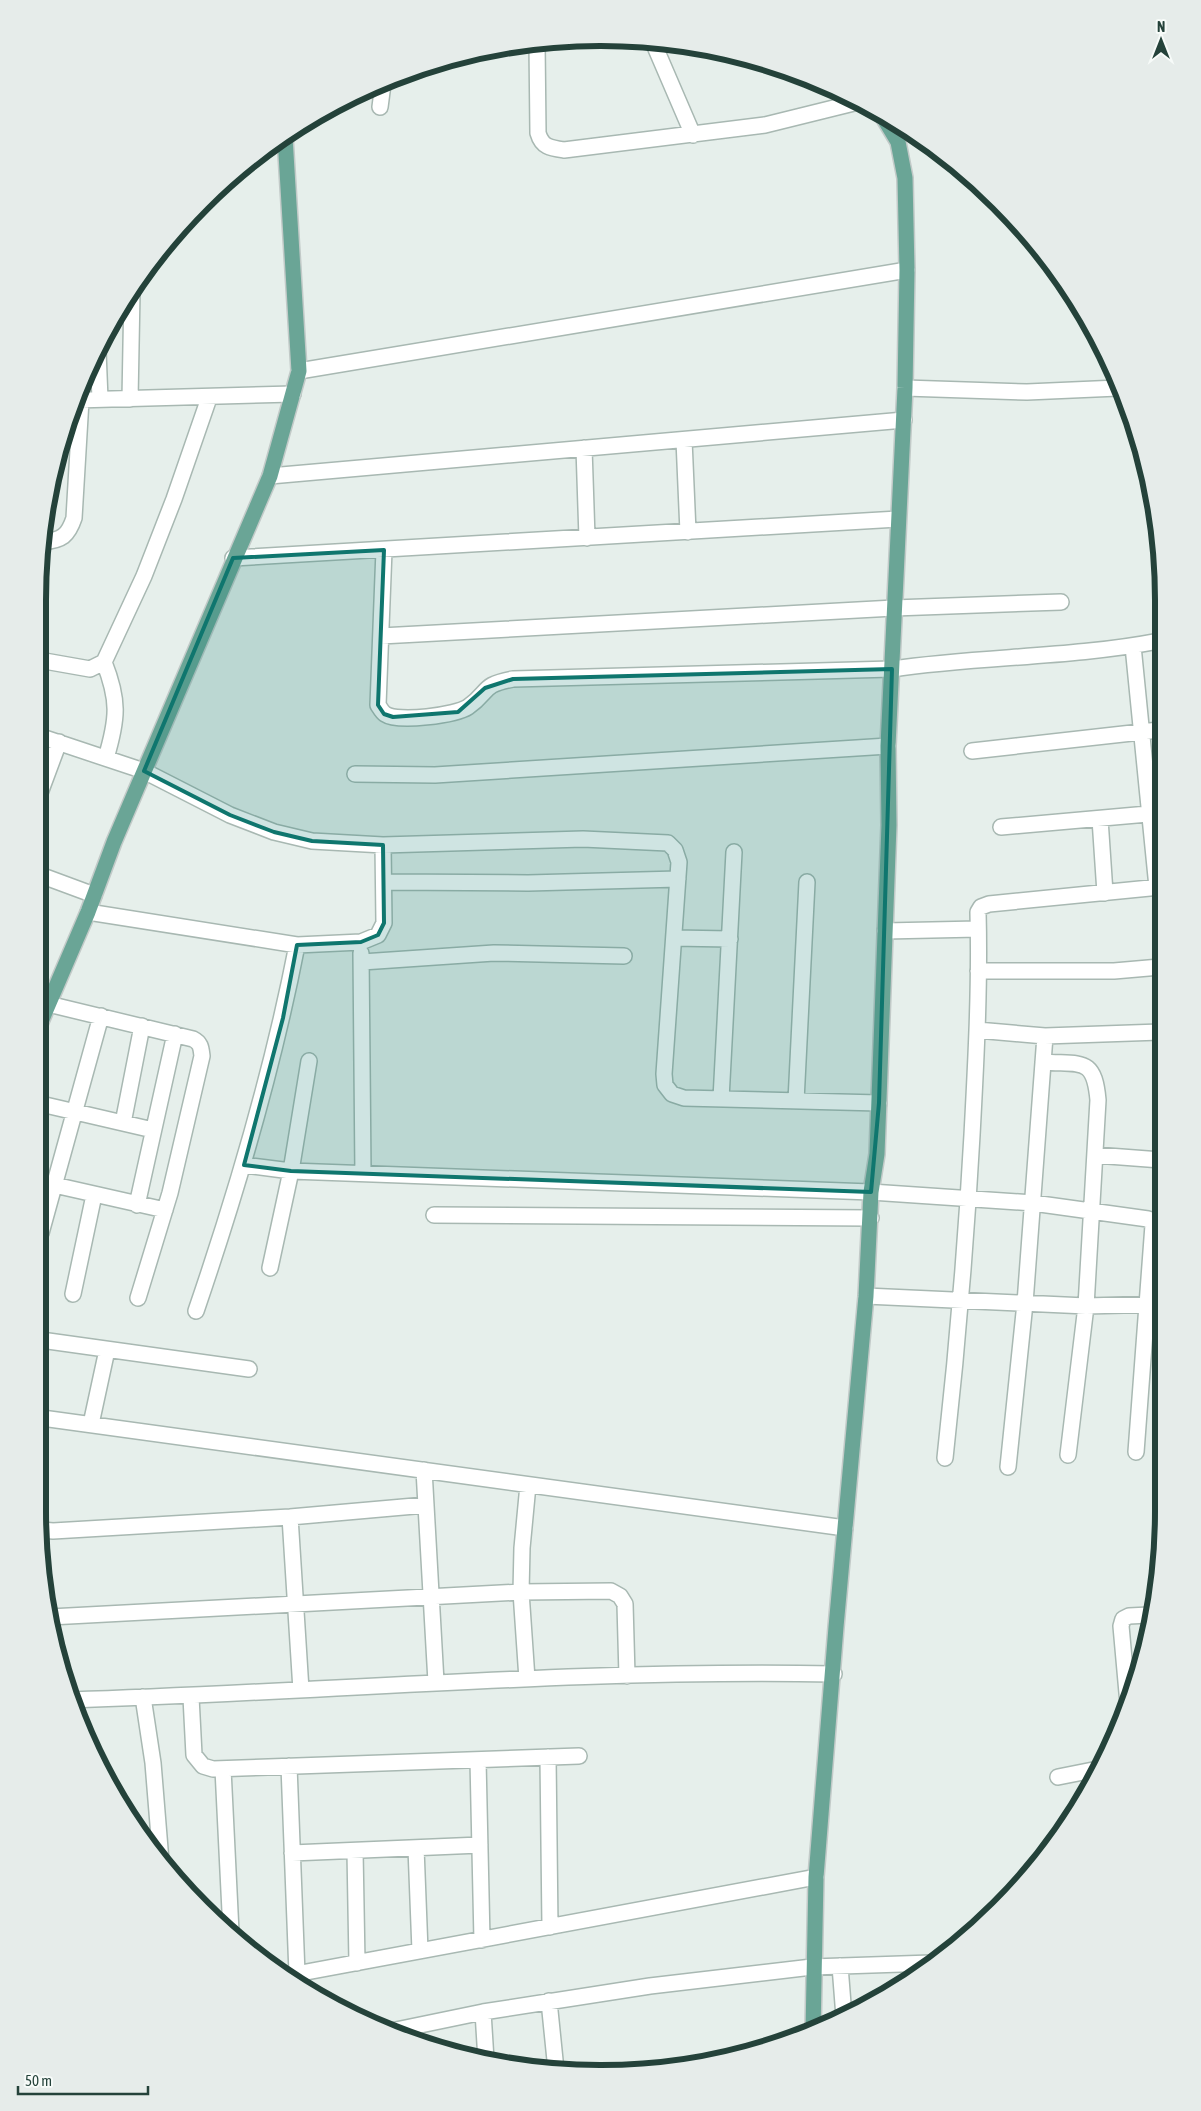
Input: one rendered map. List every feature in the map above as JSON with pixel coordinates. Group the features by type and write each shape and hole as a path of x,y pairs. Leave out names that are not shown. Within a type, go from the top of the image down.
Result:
{"main road":[{"path":"812,2023 812,1968 816,1877 866,1296 871,1192 877,1154 889,825 888,746 905,388 906,270 901,136"},
{"path":"46,999 88,912 144,771 270,476 299,370 285,145"}],"street":[{"path":"656,49 693,135"},
{"path":"537,50 538,134 540,141 547,148 564,150 693,135 765,124 848,104"},
{"path":"380,107 382,91"},
{"path":"299,370 906,270"},
{"path":"130,399 132,306"},
{"path":"99,365 100,399"},
{"path":"905,388 1027,392 1113,388"},
{"path":"84,400 209,398 293,394"},
{"path":"46,661 90,669 104,662 144,576 174,499 209,398"},
{"path":"50,541 62,538 70,531 74,518 78,415"},
{"path":"270,476 904,420"},
{"path":"684,440 688,532"},
{"path":"584,448 587,538"},
{"path":"234,558 898,520"},
{"path":"384,550 378,705 384,714 394,717 412,718 458,712 469,706 490,685 512,679 892,669 1133,646 1155,642"},
{"path":"381,636 894,608 1061,602"},
{"path":"1001,827 1155,814 1133,646"},
{"path":"104,662 114,687 116,712 106,758"},
{"path":"972,751 1155,730"},
{"path":"46,738 144,771 230,815 274,832 312,841 383,846 583,839 668,843 675,850 679,862 664,1074 665,1084 672,1094 684,1098 879,1103"},
{"path":"46,777 59,742"},
{"path":"355,774 435,775 888,746"},
{"path":"1100,820 1106,893"},
{"path":"88,912 297,945 361,942 378,935 384,923 385,882 383,846"},
{"path":"721,1099 734,852"},
{"path":"46,877 94,895"},
{"path":"385,882 528,883 678,879"},
{"path":"796,1101 807,882"},
{"path":"946,1458 962,1299 968,1200 976,1030 978,912 981,907 989,904 1155,887"},
{"path":"885,931 978,929"},
{"path":"674,938 730,939"},
{"path":"361,942 363,1174"},
{"path":"196,1311 244,1165 283,1018 297,945"},
{"path":"362,962 494,953 624,956"},
{"path":"978,971 1114,971 1155,967"},
{"path":"46,1003 175,1034 199,1042 202,1056 164,1210 138,1298"},
{"path":"102,1016 74,1112 47,1184 164,1210"},
{"path":"123,1123 142,1026"},
{"path":"976,1030 1045,1036 1155,1032"},
{"path":"137,1205 175,1034"},
{"path":"1008,1467 1025,1303 1045,1036"},
{"path":"270,1268 291,1171 309,1061"},
{"path":"1043,1062 1083,1065 1090,1068 1095,1076 1098,1100 1086,1306 1068,1455"},
{"path":"46,1105 153,1130"},
{"path":"1095,1155 1155,1160"},
{"path":"244,1165 291,1171 871,1192 1033,1203 1148,1219 1155,1224"},
{"path":"73,1294 94,1195"},
{"path":"434,1215 871,1218"},
{"path":"866,1296 1086,1306 1155,1304 1136,1452"},
{"path":"46,1341 249,1369"},
{"path":"90,1424 107,1350"},
{"path":"46,1418 845,1528"},
{"path":"424,1470 436,1682"},
{"path":"526,1679 521,1592 522,1548 528,1485"},
{"path":"47,1530 290,1517 426,1506"},
{"path":"290,1517 301,1690"},
{"path":"57,1617 521,1592 611,1591 620,1596 625,1604 627,1676"},
{"path":"1126,1685 1121,1626 1123,1619 1129,1616 1145,1615"},
{"path":"80,1700 191,1697 436,1682 627,1676 834,1674"},
{"path":"191,1697 194,1755 203,1766 223,1769 579,1756"},
{"path":"143,1698 153,1763 158,1844"},
{"path":"548,1757 550,1927"},
{"path":"478,1760 482,1940"},
{"path":"289,1766 292,1853 291,1970"},
{"path":"223,1769 231,1923"},
{"path":"1058,1777 1090,1771"},
{"path":"292,1853 480,1845"},
{"path":"416,1848 420,1951"},
{"path":"354,1850 357,1963"},
{"path":"297,1974 816,1877"},
{"path":"402,2028 549,2001 812,1968 919,1963"},
{"path":"840,1966 843,2009"},
{"path":"549,2001 555,2063"},
{"path":"483,2012 486,2053"}],"highlighted area":[{"path":"384,550 378,705 384,714 393,717 458,712 485,688 513,679 892,669 879,1103 871,1192 291,1171 244,1165 283,1018 297,945 361,942 378,935 384,923 383,845 312,841 274,832 230,815 144,771 233,558"}]}
